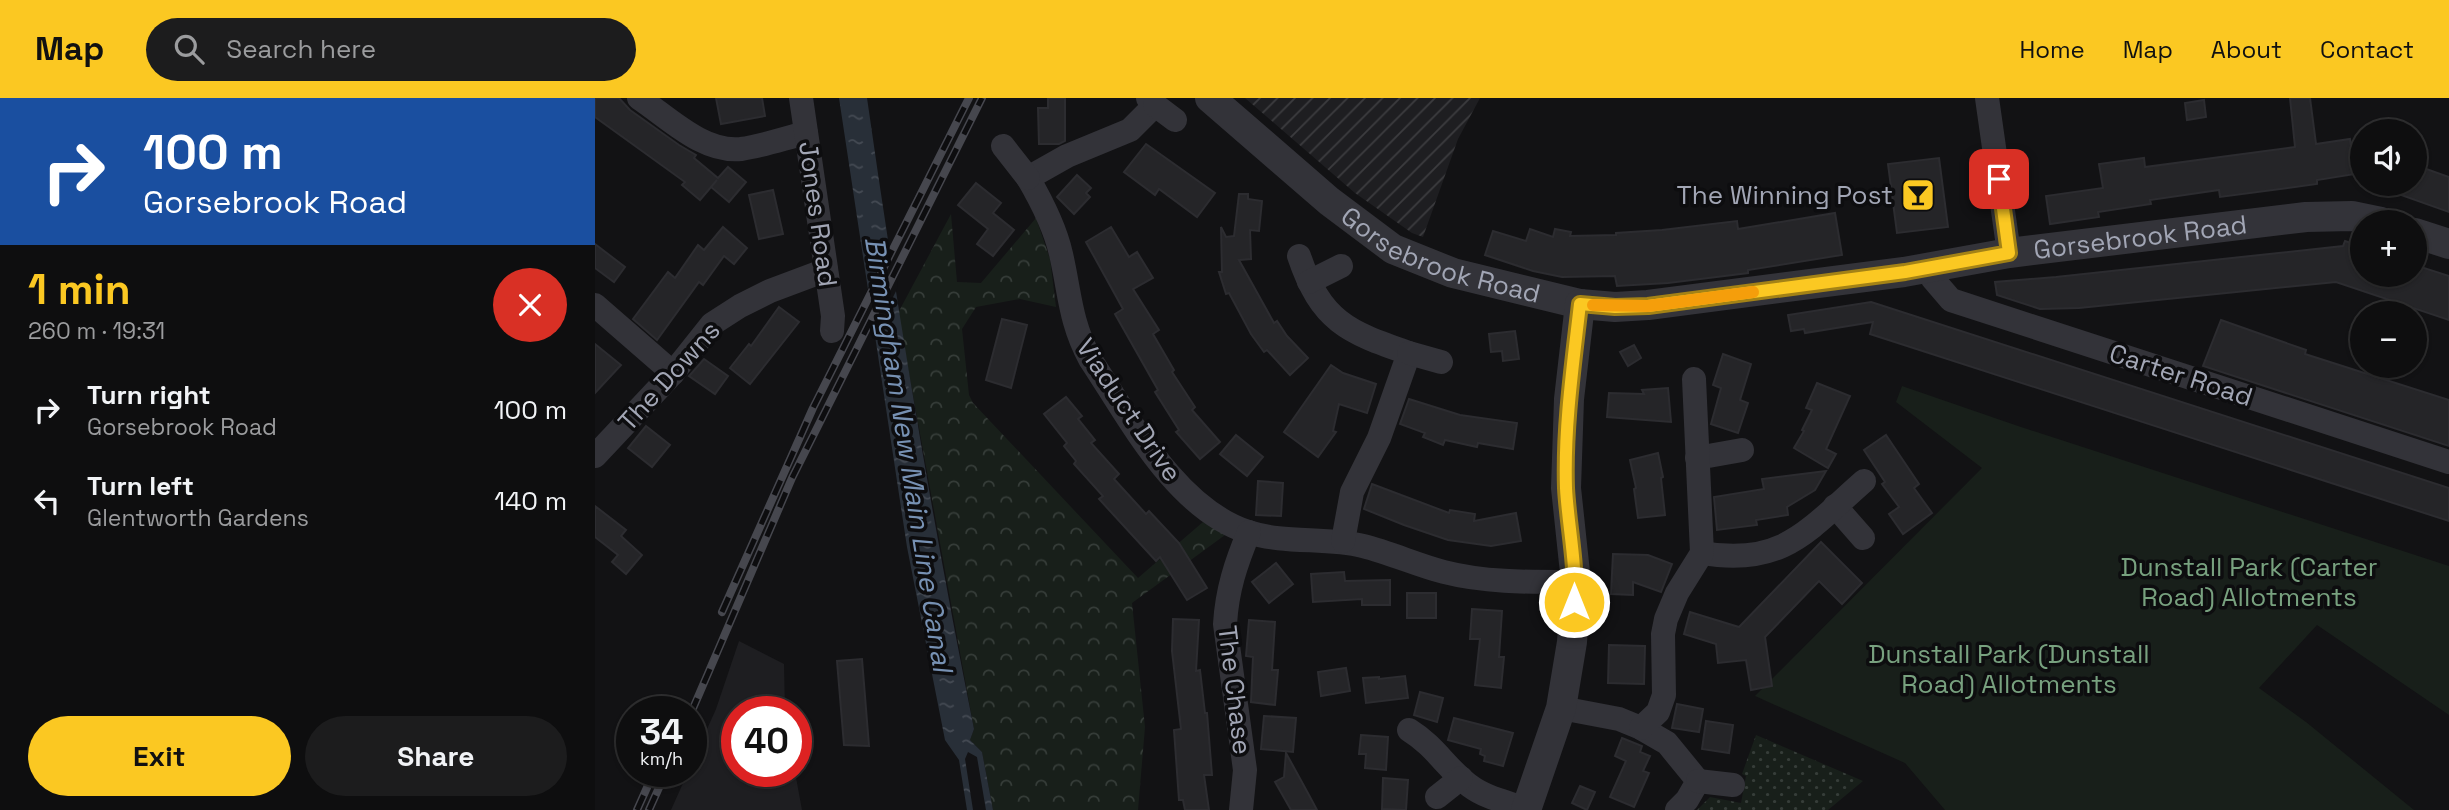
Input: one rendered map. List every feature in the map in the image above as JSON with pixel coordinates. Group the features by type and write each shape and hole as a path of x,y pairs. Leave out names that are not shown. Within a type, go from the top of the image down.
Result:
{"street":[{"path":"639,98 697,138 714,146 740,149 806,134"},
{"name":"Jones Road","path":"801,98 834,316 832,331"},
{"name":"Gorsebrook Road","path":"1210,98 1329,201 1393,249 1453,273 1580,304 1648,306 1930,268 2009,253 2331,215 2350,216"},
{"path":"1987,98 2009,253"},
{"path":"1028,178 1067,156 1130,130 1159,108"},
{"name":"Viaduct Drive","path":"1003,146 1028,178 1051,223 1061,252 1071,315 1080,342 1171,478 1190,497 1226,522 1249,532 1343,541 1381,550 1444,572 1473,578 1520,582 1576,582"},
{"path":"2427,237 2449,244"},
{"path":"1299,256 1315,296 1329,314 1346,327 1381,343 1441,362"},
{"path":"1308,282 1341,266"},
{"name":"Carter Road","path":"1930,268 1933,279 1951,300 2449,462"},
{"name":"The Downs","path":"595,456 673,373 712,324 770,291 825,270"},
{"path":"1409,730 1437,751 1461,778 1481,793 1526,809 1561,708 1571,642 1576,582 1566,488 1569,399 1580,304"},
{"path":"595,305 673,373"},
{"path":"1343,541 1352,492 1379,438 1409,353"},
{"path":"1641,728 1658,712 1664,695 1663,634 1666,619 1702,553 1694,380"},
{"path":"1697,458 1742,450"},
{"path":"1702,553 1744,558 1784,547 1864,481"},
{"path":"1835,506 1863,538"},
{"name":"The Chase","path":"1242,810 1245,769 1225,624 1226,601 1232,573 1249,532"},
{"path":"1561,708 1619,719 1641,728 1667,743 1698,781 1733,785"},
{"path":"1437,797 1461,778"},
{"path":"1677,810 1687,800 1698,781"}],"shaded area":[{"path":"1245,98 1480,98 1458,139 1423,237 1412,233 1355,193"},
{"path":"739,641 784,664 785,696 721,696 721,787 798,787 802,810 671,810 681,787 707,787 707,729"}],"green space":[{"path":"951,214 957,282 981,283 1036,218 1050,259 1056,307 1020,299 976,307 962,329 969,395 973,403 1138,578 1203,522 1225,535 1132,603 1145,727 1138,810 993,810 982,752 970,740 974,729 898,313"},
{"name":"Dunstall Park (Dunstall Road) Allotments","path":"1902,386 2449,566 2449,715 2317,625 2259,688 2306,722 2414,810 1945,810 1905,763 1755,696 1982,468 1896,402"},
{"path":"1756,735 1863,781 1828,810 1697,810 1710,797 1741,803 1746,776 1742,774"}],"water":[{"name":"Birmingham New Main Line Canal","path":"839,98 867,98 916,414 974,729 970,740 982,752 993,810 986,810 977,757 968,752 965,759 973,810 967,810 959,760 945,740 907,547"}],"pier":[{"path":"891,243 898,287 872,340 865,294"}],"building":[{"path":"595,98 619,98 630,110 696,155 694,158 718,178 728,167 746,182 729,202 711,187 700,200 682,185 685,182 595,117"},
{"path":"716,98 762,98 765,116 721,124"},
{"path":"1048,98 1065,98 1065,141 1059,144 1039,144 1038,108 1048,108"},
{"path":"2290,98 2310,98 2316,144 2350,139 2350,175 2317,180 2317,184 2220,197 2219,190 2150,200 2151,204 2098,212 2099,217 2050,224 2046,196 2103,188 2099,164 2144,158 2145,167 2295,147"},
{"path":"2204,100 2206,117 2187,120 2185,103"},
{"path":"1146,144 1215,193 1197,217 1159,189 1155,195 1124,172"},
{"name":"The Winning Post","path":"1939,158 1948,227 1897,233 1888,164"},
{"path":"2427,169 2449,177 2449,212 2404,196 2427,196"},
{"path":"1077,175 1091,188 1086,193 1090,197 1074,214 1057,197"},
{"path":"976,183 1001,203 993,213 1014,230 993,256 977,244 988,229 958,205"},
{"path":"773,190 783,234 759,239 749,195"},
{"path":"1239,194 1248,194 1248,199 1262,201 1259,231 1250,230 1251,259 1239,260 1274,323 1277,321 1308,358 1290,375 1267,350 1264,352 1251,334 1229,293 1226,294 1219,272 1222,272 1221,227 1226,237 1234,236"},
{"path":"1835,213 1842,255 1748,270 1748,273 1668,283 1617,286 1615,276 1562,277 1533,271 1485,255 1493,231 1526,241 1530,229 1553,237 1555,229 1571,232 1570,236 1616,235 1737,221 1738,229"},
{"path":"723,227 747,248 734,264 724,256 703,285 699,282 657,340 633,319 668,272 675,278 698,245 704,250"},
{"path":"1111,227 1129,257 1137,252 1153,278 1133,289 1159,330 1153,334 1174,370 1172,372 1195,407 1192,410 1220,442 1200,459 1176,432 1179,430 1155,392 1158,390 1115,314 1123,309 1086,242"},
{"path":"2345,241 2350,243 2350,287 2336,282 2079,308 2040,309 1997,295 1995,282 2056,277 2343,246"},
{"path":"595,244 625,267 614,282 595,268"},
{"path":"2427,269 2449,276 2449,320 2427,313 2427,301 2392,301 2351,287 2427,287"},
{"path":"1871,302 2449,488 2449,521 1870,334 1873,322 1805,333 1804,329 1791,331 1788,315"},
{"path":"779,307 799,322 750,384 730,368 749,344 751,346"},
{"path":"1002,319 1027,325 1011,388 986,380"},
{"path":"2221,320 2306,350 2305,354 2350,368 2350,378 2380,378 2449,400 2449,446 2203,366"},
{"path":"1515,331 1519,359 1503,361 1502,351 1491,352 1489,334"},
{"path":"595,344 621,365 595,393"},
{"path":"1634,345 1641,358 1628,366 1620,352"},
{"path":"1723,354 1751,364 1740,400 1748,403 1738,433 1711,424 1721,388 1713,385"},
{"path":"704,359 728,376 715,394 689,376"},
{"path":"1331,365 1343,373 1376,384 1367,413 1339,404 1333,431 1336,432 1318,457 1284,432"},
{"path":"1817,383 1850,396 1826,449 1836,454 1828,468 1794,448 1812,410 1806,408"},
{"path":"1668,388 1671,422 1607,417 1609,393 1644,394 1642,390"},
{"path":"1066,397 1082,416 1078,419 1095,440 1091,443 1119,474 1114,479 1146,514 1149,511 1179,543 1207,588 1187,600 1160,557 1156,561 1099,499 1103,496 1074,464 1076,461 1064,446 1067,443 1044,414"},
{"path":"1409,399 1460,415 1517,423 1513,449 1478,443 1477,447 1445,440 1443,445 1423,437 1425,433 1400,424"},
{"path":"646,426 670,445 652,467 628,448"},
{"path":"1236,435 1263,457 1247,476 1220,454"},
{"path":"1886,435 1919,484 1914,488 1932,513 1903,534 1889,514 1899,507 1882,484 1885,482 1864,450"},
{"path":"1658,453 1663,477 1665,515 1638,518 1636,488 1630,460"},
{"path":"1826,471 1815,490 1787,507 1788,515 1756,520 1757,525 1717,530 1714,497 1764,489 1762,479"},
{"path":"1258,481 1283,483 1281,516 1256,515"},
{"path":"1372,484 1449,513 1450,510 1475,514 1474,521 1516,513 1521,541 1491,546 1448,540 1404,525 1364,509"},
{"path":"595,506 626,530 621,536 642,555 626,574 612,562 618,555 595,537"},
{"path":"1821,542 1862,583 1842,604 1819,581 1765,637 1772,686 1751,690 1746,660 1718,663 1716,644 1684,634 1690,612 1739,627"},
{"path":"1613,554 1648,555 1672,564 1661,592 1633,582 1633,595 1611,594"},
{"path":"1276,563 1293,584 1269,603 1252,582"},
{"path":"1344,572 1345,581 1390,580 1390,605 1362,605 1362,599 1313,602 1311,574"},
{"path":"1407,593 1436,593 1436,618 1407,618"},
{"path":"1472,609 1502,611 1499,657 1504,657 1501,688 1475,685 1480,639 1470,639"},
{"path":"1173,619 1199,620 1196,671 1200,670 1207,713 1212,775 1204,775 1209,810 1185,810 1183,800 1179,800 1174,730 1181,729 1172,651"},
{"path":"1249,620 1275,622 1272,670 1278,670 1275,705 1251,702 1253,657 1246,656"},
{"path":"1609,645 1645,646 1644,684 1608,683"},
{"path":"862,659 869,746 844,745 837,661"},
{"path":"1346,668 1350,691 1321,696 1318,672"},
{"path":"1405,676 1408,698 1366,703 1363,678"},
{"path":"1420,692 1443,698 1437,722 1414,715"},
{"path":"1677,704 1703,709 1699,732 1672,728"},
{"path":"1264,716 1296,718 1293,752 1261,749"},
{"path":"1454,718 1513,733 1503,766 1484,761 1485,756 1480,754 1481,749 1448,740"},
{"path":"1706,721 1733,725 1729,753 1702,749"},
{"path":"1361,735 1388,737 1386,770 1365,768 1366,754 1359,754"},
{"path":"1622,738 1642,746 1640,752 1650,756 1643,771 1649,773 1634,807 1610,797 1626,761 1615,756"},
{"path":"1286,753 1317,810 1291,810 1275,782 1284,777"},
{"path":"1383,778 1408,780 1406,810 1382,809"},
{"path":"1580,786 1595,792 1587,810 1572,803"}],"railway":[{"path":"722,612 813,408 969,98"},
{"path":"698,696 792,478 982,98"},
{"path":"637,810 647,787"},
{"path":"649,810 659,787"}],"slow traffic":[{"path":"1593,305 1648,306 1753,292"}],"place":[{"name":"The Winning Post","path":"1918,195"}],"route":[{"path":"1574,602 1576,582 1566,488 1569,399 1580,304 1648,306 1905,272 2009,253 1999,179"}],"park label":[{"name":"Dunstall Park (Carter Road) Allotments","path":"2249,582"}]}
